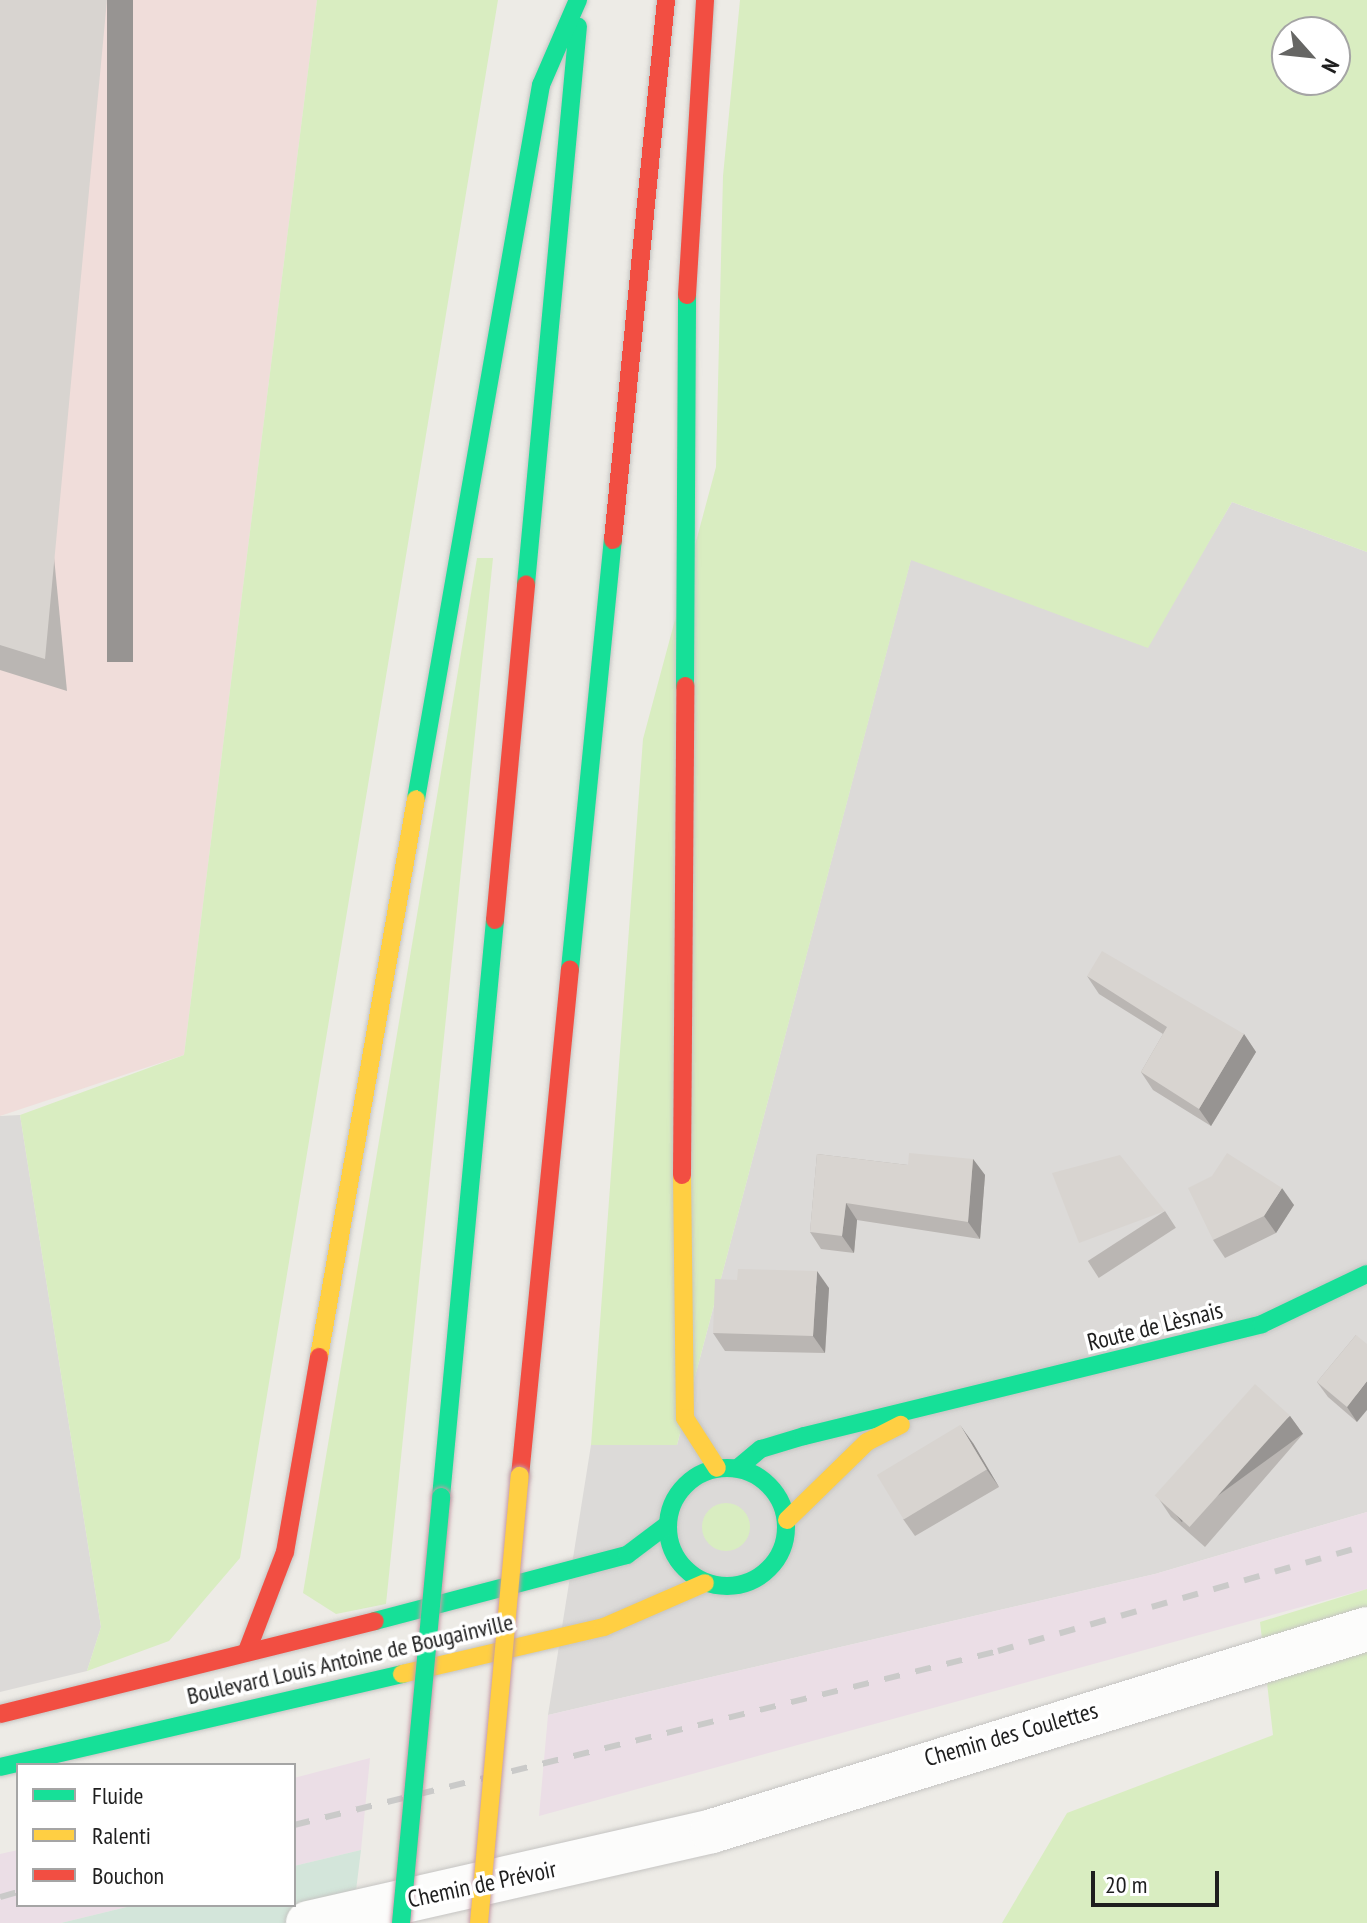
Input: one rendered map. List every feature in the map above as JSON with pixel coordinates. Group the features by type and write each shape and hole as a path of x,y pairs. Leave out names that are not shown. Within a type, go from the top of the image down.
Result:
{"main road":[{"path":"401,1923 579,0"},
{"path":"247,1651 285,1552 541,85 579,0"},
{"path":"479,1923 520,1476 666,0"},
{"path":"705,0 687,250 682,1272 685,1418 717,1468"},
{"name":"Route de Lèsnais","path":"738,1468 775,1445 1262,1324 1367,1274"},
{"name":"Route de Lèsnais","path":"787,1520 867,1442 947,1404"},
{"path":"717,1468 738,1468 772,1488 787,1520 780,1554 756,1579 705,1583 677,1560 668,1524 683,1488 717,1468"},
{"name":"Boulevard Louis Antoine de Bougainville","path":"0,1714 627,1555 668,1524"},
{"name":"Boulevard Louis Antoine de Bougainville","path":"17,1763 604,1627 705,1583"}],"street":[{"name":"Chemin des Coulettes","path":"657,1846 1367,1629"},
{"name":"Chemin de Prévoir","path":"308,1923 657,1846"}],"shaded area":[{"path":"0,0 317,0 184,1055 0,1116"},
{"path":"1232,502 1367,552 1367,1512 1155,1574 548,1715 591,1445 677,1445 911,559 1147,647"},
{"path":"20,1115 101,1627 87,1671 0,1692 0,1116"},
{"path":"1367,1512 1367,1589 539,1816 548,1715 1155,1574"},
{"path":"370,1758 361,1850 296,1866 296,1777"},
{"path":"16,1850 16,1907 127,1907 61,1923 0,1923 0,1854"}],"green space":[{"path":"317,0 498,0 240,1558 169,1641 87,1671 101,1627 20,1115 184,1055"},
{"path":"740,0 1367,0 1367,552 1232,502 1148,648 911,560 677,1445 591,1445 643,739 716,467 723,176"},
{"path":"477,558 493,558 386,1604 336,1614 303,1593"},
{"path":"726,1503 743,1510 750,1527 743,1544 726,1551 709,1544 702,1527 709,1510"},
{"path":"1367,1589 1367,1923 1002,1923 1067,1813 1273,1735 1260,1622"},
{"path":"361,1850 352,1923 61,1923 127,1907 296,1907 296,1866"}],"building":[{"path":"0,0 107,0 45,659 0,645"},
{"path":"1102,951 1244,1034 1199,1109 1141,1072 1167,1027 1087,976"},
{"path":"909,1153 973,1159 968,1222 846,1203 842,1236 810,1232 817,1154 908,1165"},
{"path":"1227,1153 1282,1188 1264,1216 1213,1240 1188,1188 1212,1176"},
{"path":"1120,1155 1165,1211 1079,1243 1052,1173"},
{"path":"738,1269 817,1271 813,1336 713,1333 715,1279 737,1280"},
{"path":"1356,1335 1367,1344 1367,1381 1347,1407 1317,1382"},
{"path":"1255,1384 1290,1415 1190,1527 1155,1495"},
{"path":"960,1425 987,1470 904,1520 877,1475"}],"railway":[{"path":"296,1825 998,1651 1367,1545"},
{"path":"0,1897 16,1893"}],"traffic: fast":[{"path":"416,799 541,85 578,0"},
{"path":"526,584 578,26"},
{"path":"685,686 687,295"},
{"path":"570,969 613,540"},
{"path":"441,1497 495,920"},
{"path":"738,1468 761,1449 804,1436 1262,1324 1367,1274"},
{"path":"727,1468 750,1472 769,1485 782,1504 786,1527 782,1550 769,1569 750,1582 727,1586 704,1582 685,1569 672,1550 668,1527 672,1504 685,1485 704,1472 727,1468"},
{"path":"401,1923 441,1497"},
{"path":"375,1621 627,1555 668,1524"},
{"path":"17,1763 402,1674"},
{"path":"0,1767 16,1763"}],"traffic: slow":[{"path":"319,1357 416,799"},
{"path":"682,1175 685,1418 717,1468"},
{"path":"787,1520 867,1442 901,1425"},
{"path":"479,1923 520,1476"},
{"path":"402,1674 604,1627 705,1583"}],"traffic: jam":[{"path":"613,540 666,0"},
{"path":"687,295 705,0"},
{"path":"495,920 526,584"},
{"path":"682,1175 685,686"},
{"path":"520,1476 570,969"},
{"path":"247,1651 285,1552 319,1357"},
{"path":"0,1714 375,1621"}]}
